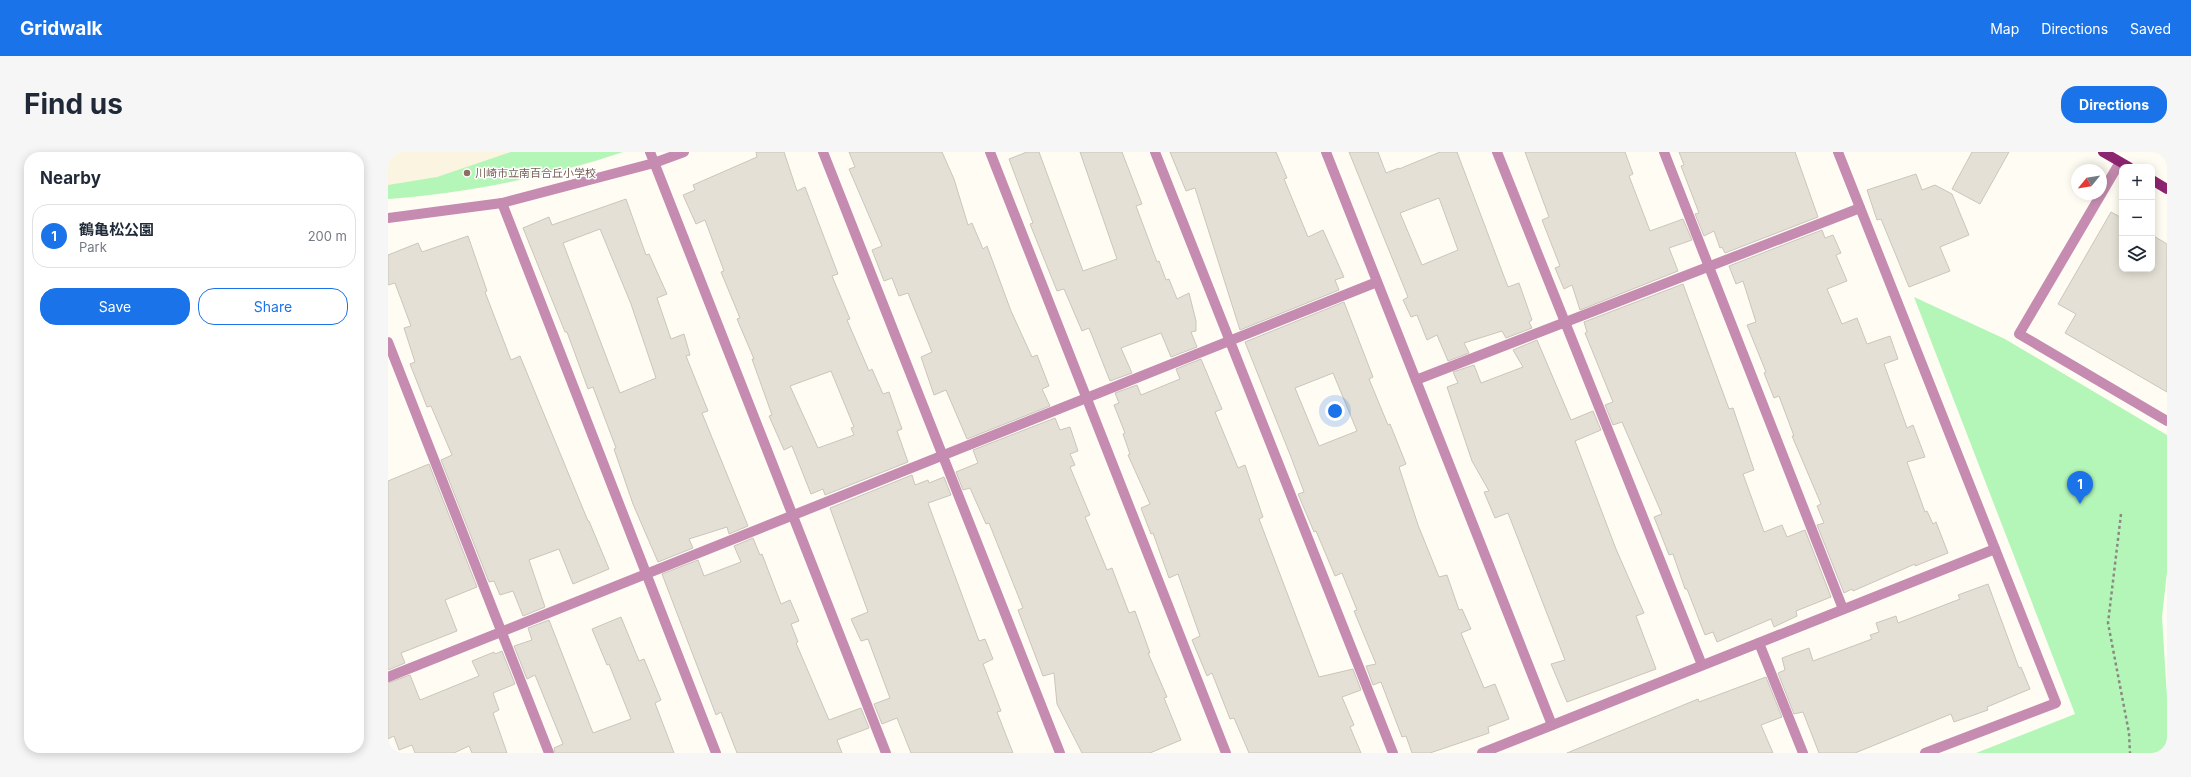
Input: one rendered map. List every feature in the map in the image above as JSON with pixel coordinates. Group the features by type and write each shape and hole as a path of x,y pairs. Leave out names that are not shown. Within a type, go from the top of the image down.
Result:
{"main road":[{"path":"2103,152 2125,164"},
{"path":"2155,182 2167,189"}],"street":[{"path":"650,152 886,753"},
{"path":"388,218 502,203 654,163 684,152"},
{"path":"823,152 1060,753"},
{"path":"990,152 1226,753"},
{"path":"1155,152 1393,753"},
{"path":"1326,152 1552,725"},
{"path":"1497,152 1702,666"},
{"path":"1664,152 1843,609"},
{"path":"1838,152 2056,703 1926,753"},
{"path":"2119,174 2019,334 2167,421"},
{"path":"502,203 716,753"},
{"path":"1416,380 1860,208"},
{"path":"388,677 1377,282"},
{"path":"388,342 549,753"},
{"path":"1482,753 1995,549"},
{"path":"1759,643 1803,753"}],"path":[{"path":"2121,514 2108,623 2129,733 2130,753"}],"shaded area":[{"name":"川崎市立南百合丘小学校","path":"388,152 623,152 583,165 510,181 422,196 388,199"}],"green space":[{"name":"川崎市立南百合丘小学校","path":"511,152 623,152 566,169 507,183 448,193 388,199 388,185 437,177"},
{"path":"1914,297 2005,339 2167,435 2167,572 2162,617 2167,697 2167,753 1976,753 2075,714"}],"building":[{"path":"756,152 784,152 797,191 805,187 838,274 832,276 850,319 847,320 869,371 872,369 883,394 889,392 902,429 897,431 908,462 825,495 823,489 811,494 792,446 784,450 769,416 772,415 752,359 754,359 737,319 740,318 721,272 724,271 705,220 696,224 683,195 695,190 693,185 757,157","holes":["831,371 854,427 851,428 854,435 818,448 790,386"]},
{"path":"849,152 942,152 954,179 968,225 972,223 983,249 987,246 1011,311 1032,357 1037,355 1049,386 1042,389 1050,406 967,439 946,390 934,395 921,357 932,352 908,293 899,296 892,278 884,281 872,250 882,246 849,169 855,167"},
{"path":"1027,152 1039,152 1083,271 1117,259 1080,152 1122,152 1142,204 1136,206 1157,262 1159,261 1166,280 1169,279 1177,299 1189,293 1196,321 1196,331 1191,332 1197,347 1171,357 1161,333 1121,348 1132,373 1110,381 1089,328 1082,331 1064,289 1057,291 1030,224 1033,223 1009,159"},
{"path":"1170,152 1276,152 1287,178 1284,179 1308,237 1323,230 1344,277 1335,280 1339,290 1240,330 1195,188 1186,191"},
{"path":"1349,152 1378,152 1386,173 1440,152 1457,152 1508,287 1519,283 1532,320 1529,322 1532,328 1506,338 1502,331 1464,343 1469,353 1448,361 1437,335 1427,340 1417,315 1411,317 1403,300 1408,297","holes":["1439,198 1458,250 1422,265 1400,213"]},
{"path":"1525,152 1625,152 1633,174 1629,176 1650,231 1683,219 1692,240 1669,248 1678,271 1580,310 1572,285 1564,289 1555,268 1560,266 1542,220 1549,217"},
{"path":"1679,152 1795,152 1818,217 1725,253 1722,247 1720,248 1714,231 1704,236 1695,214 1699,213 1681,166 1684,165"},
{"path":"1972,152 2009,152 1980,204 1952,189"},
{"path":"1916,174 1922,190 1935,185 1952,194 1969,235 1940,247 1950,271 1909,287 1881,219 1877,220 1867,190"},
{"path":"626,199 646,255 649,254 667,294 657,298 671,339 684,334 690,355 686,356 708,411 702,413 748,526 729,534 727,527 689,539 693,548 658,562 633,504 614,449 616,448 593,387 588,389 567,332 565,332 523,228 549,217 552,225","holes":["600,229 631,304 656,378 620,393 563,243"]},
{"path":"2111,212 2119,216 2119,272 2155,272 2155,237 2167,244 2167,392 2065,333 2076,314 2058,304"},
{"path":"1822,230 1825,238 1833,235 1841,253 1836,255 1847,281 1827,289 1842,324 1857,318 1867,344 1890,336 1898,359 1884,364 1907,428 1913,425 1925,457 1907,462 1925,512 1927,511 1933,524 1936,522 1948,553 1915,566 1915,564 1853,591 1852,589 1844,593 1817,525 1824,523 1817,506 1821,504 1792,436 1794,436 1779,396 1774,398 1764,373 1766,372 1747,325 1756,322 1743,281 1736,284 1729,266"},
{"path":"468,236 487,291 485,292 511,360 520,356 609,569 573,584 559,549 529,560 545,607 523,616 513,591 500,595 494,581 489,582 441,460 452,455 431,406 427,407 410,364 415,362 404,328 411,326 395,283 388,285 388,255 418,243 422,252"},
{"path":"1683,284 1729,409 1733,408 1754,470 1743,474 1764,532 1782,525 1787,537 1805,530 1831,597 1796,611 1797,616 1774,627 1771,619 1717,642 1713,632 1705,635 1687,589 1685,589 1673,554 1669,555 1654,517 1662,514 1622,422 1613,425 1605,405 1613,402 1585,333 1587,332 1584,322"},
{"path":"1344,302 1373,377 1369,379 1388,425 1390,424 1406,464 1399,467 1418,525 1439,577 1447,575 1459,610 1462,609 1471,629 1461,633 1484,688 1495,684 1509,719 1488,727 1489,733 1430,753 1412,753 1406,736 1402,737 1381,682 1373,685 1366,666 1376,664 1354,611 1357,610 1342,573 1335,576 1298,494 1304,492 1245,342","holes":["1333,373 1357,431 1319,446 1295,388"]},
{"path":"1537,340 1571,420 1593,411 1601,430 1575,441 1616,549 1644,613 1636,616 1656,669 1567,702 1551,664 1565,660 1508,513 1495,518 1484,492 1489,491 1472,461 1447,387 1458,383 1453,372 1474,365 1481,383 1523,367 1513,350"},
{"path":"1201,359 1222,409 1215,412 1238,468 1245,465 1263,517 1259,519 1319,677 1353,669 1361,690 1342,697 1354,725 1350,727 1361,753 1249,753 1234,718 1230,719 1212,673 1207,676 1192,640 1200,636 1178,574 1169,578 1153,533 1151,534 1141,508 1150,504 1128,455 1130,454 1123,434 1125,433 1114,405 1119,403 1115,393 1137,385 1141,395 1180,379 1176,369"},
{"path":"1055,418 1060,430 1070,427 1078,451 1070,454 1075,465 1070,467 1090,515 1085,517 1107,570 1112,568 1129,613 1135,611 1150,653 1148,653 1167,697 1164,698 1181,740 1150,753 1082,753 1057,704 1054,673 1043,676 1018,610 1023,608 989,523 986,524 970,488 963,490 956,472 978,463 973,450"},
{"path":"429,464 477,587 445,600 457,631 401,653 405,663 388,670 388,481"},
{"path":"912,475 915,485 928,480 929,483 944,477 951,495 928,503 979,641 985,639 993,659 983,664 1001,711 997,712 1013,753 911,753 897,718 882,724 874,704 890,698 868,639 861,641 851,619 868,612 830,508"},
{"path":"753,538 760,555 762,554 781,604 790,600 799,621 791,624 798,642 796,643 829,720 861,708 869,728 837,740 842,753 737,753 721,712 716,715 662,574 698,560 704,576 741,562 734,546"},
{"path":"1988,584 2019,668 2021,667 2030,689 1987,707 1988,710 1954,722 1951,714 1855,753 1819,753 1803,712 1794,714 1778,673 1785,670 1782,658 1809,648 1813,661 1872,639 1870,635 1879,632 1876,623 1896,616 1898,623 1960,599 1958,595"},
{"path":"621,617 639,661 644,659 661,700 655,703 674,753 555,753 554,748 563,744 535,675 527,679 514,646 532,640 528,628 549,620 593,733 631,719 609,664 607,665 592,629"},
{"path":"502,651 515,684 493,693 499,710 493,713 507,753 472,753 469,746 454,753 415,753 412,745 399,750 394,736 388,739 388,683 410,675 420,700 479,676 472,661 494,652 495,654"},
{"path":"1766,677 1782,717 1761,725 1773,753 1567,753 1698,699 1699,702"}],"place":[{"name":"川崎市立南百合丘小学校","path":"467,173"},
{"name":"鶴亀松公園","path":"2080,504"}]}
